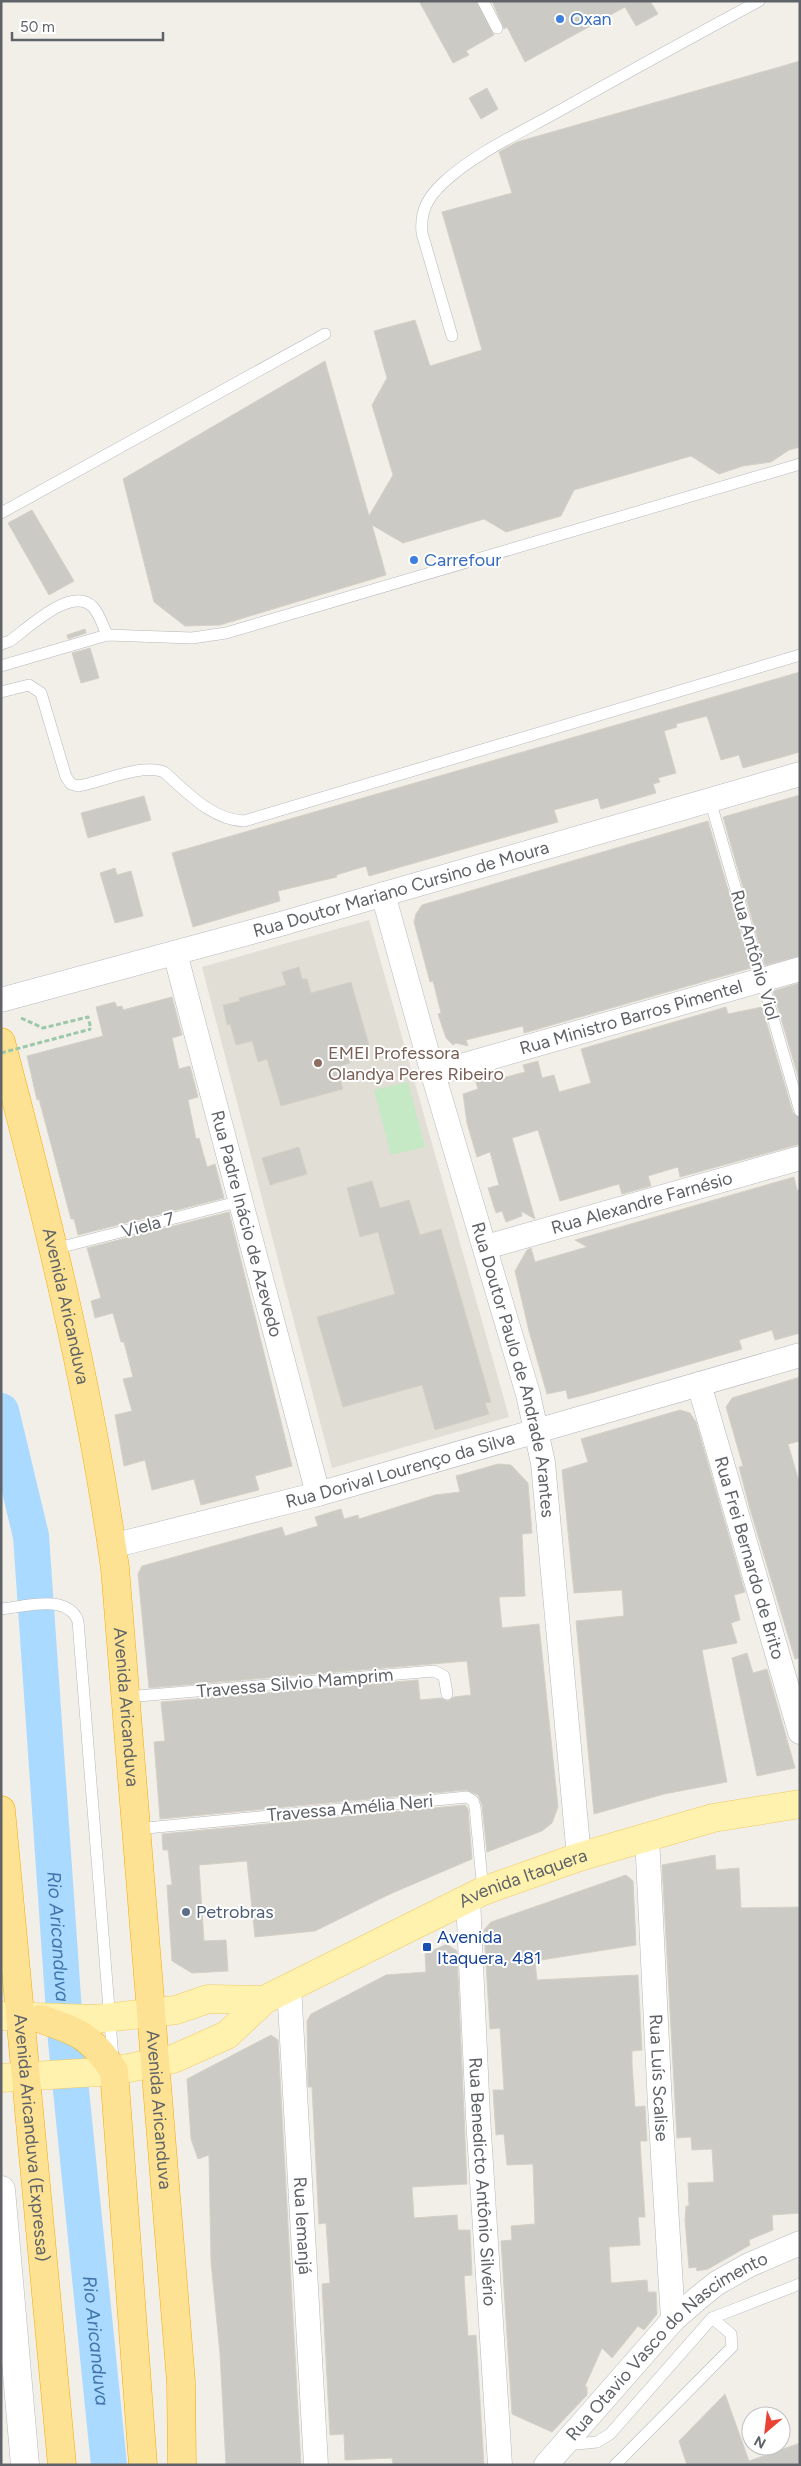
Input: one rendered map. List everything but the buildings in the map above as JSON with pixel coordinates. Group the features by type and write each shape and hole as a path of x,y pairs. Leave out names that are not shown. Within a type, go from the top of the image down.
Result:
{"highway":[{"name":"Avenida Aricanduva","path":"1,1042 54,1249 95,1436 112,1546 126,1697 181,2382 182,2465"},
{"name":"Avenida Aricanduva (Expressa)","path":"1,1810 32,2019 23,2078 62,2465"},
{"path":"32,2019 76,2032 102,2064 143,2465"}],"main road":[{"name":"Avenida Itaquera","path":"23,2078 102,2064 156,2063 228,2035 264,2000 476,1895 579,1857 647,1836 713,1818 800,1804"},
{"path":"32,2019 103,2018 152,2014 176,2010 208,1999 264,2000"},
{"path":"1,2190 7,2327 25,2465"},
{"name":"Avenida Aricanduva","path":"181,2382 192,2465"}],"street":[{"name":"Rua Doutor Mariano Cursino de Moura","path":"1,1000 175,953 800,774"},
{"name":"Rua Doutor Paulo de Andrade Arantes","path":"383,894 433,1074 486,1247 528,1394 536,1432 548,1497 579,1857"},
{"name":"Rua Padre Inácio de Azevedo","path":"175,953 318,1494"},
{"name":"Rua Ministro Barros Pimentel","path":"433,1074 800,969"},
{"name":"Rua Alexandre Farnésio","path":"486,1247 800,1158"},
{"name":"Rua Dorival Lourenço da Silva","path":"112,1546 318,1494 800,1355"},
{"name":"Rua Frei Bernardo de Brito","path":"698,1384 800,1732"},
{"name":"Rua Luís Scalise","path":"647,1836 673,2320"},
{"name":"Rua Benedicto Antônio Silvério","path":"476,1895 478,2117 500,2465"},
{"name":"Rua Iemanjá","path":"289,1986 316,2465"},
{"name":"Rua Otavio Vasco do Nascimento","path":"546,2465 673,2320 717,2283 749,2265 800,2243"}],"lane":[{"path":"483,1 497,28"},
{"path":"452,336 422,233 420,217 441,184 464,166 533,125 759,1"},
{"path":"1,513 325,334"},
{"path":"1,666 107,635 192,638 226,633 800,464"},
{"path":"1,644 10,641 58,607 69,601 77,600 84,601 92,607 107,635"},
{"path":"1,692 29,685 42,693 66,777 71,784 78,786 138,771 156,769 164,772 219,816 231,821 244,821 800,656"},
{"name":"Rua Antônio Viol","path":"710,800 800,1111"},
{"name":"Viela 7","path":"54,1249 241,1201"},
{"path":"1,1609 57,1604 69,1608 75,1613 79,1629 103,2018 102,2064"},
{"name":"Travessa Silvio Mamprim","path":"126,1697 434,1671 444,1676 447,1694"},
{"name":"Travessa Amélia Neri","path":"136,1829 467,1798 473,1800 475,1807 476,1895"},
{"path":"565,2445 597,2442 610,2434 712,2318 800,2284"},
{"path":"615,2465 732,2347 730,2334 712,2318"}],"path":[{"path":"1,1053 91,1028 88,1017 43,1028"}],"shaded area":[{"path":"369,920 509,1417 332,1468 202,967"}],"green space":[{"path":"408,1082 425,1147 391,1155 374,1090"}],"waterway":[{"name":"Rio Aricanduva","path":"1,1411 31,1536 66,2041 109,2465"}],"place":[{"name":"Oxan","path":"560,19"},
{"name":"Carrefour","path":"414,560"},
{"name":"EMEI Professora Olandya Peres Ribeiro","path":"318,1063"},
{"name":"Petrobras","path":"186,1912"},
{"name":"Avenida Itaquera, 481","path":"427,1947"}]}
